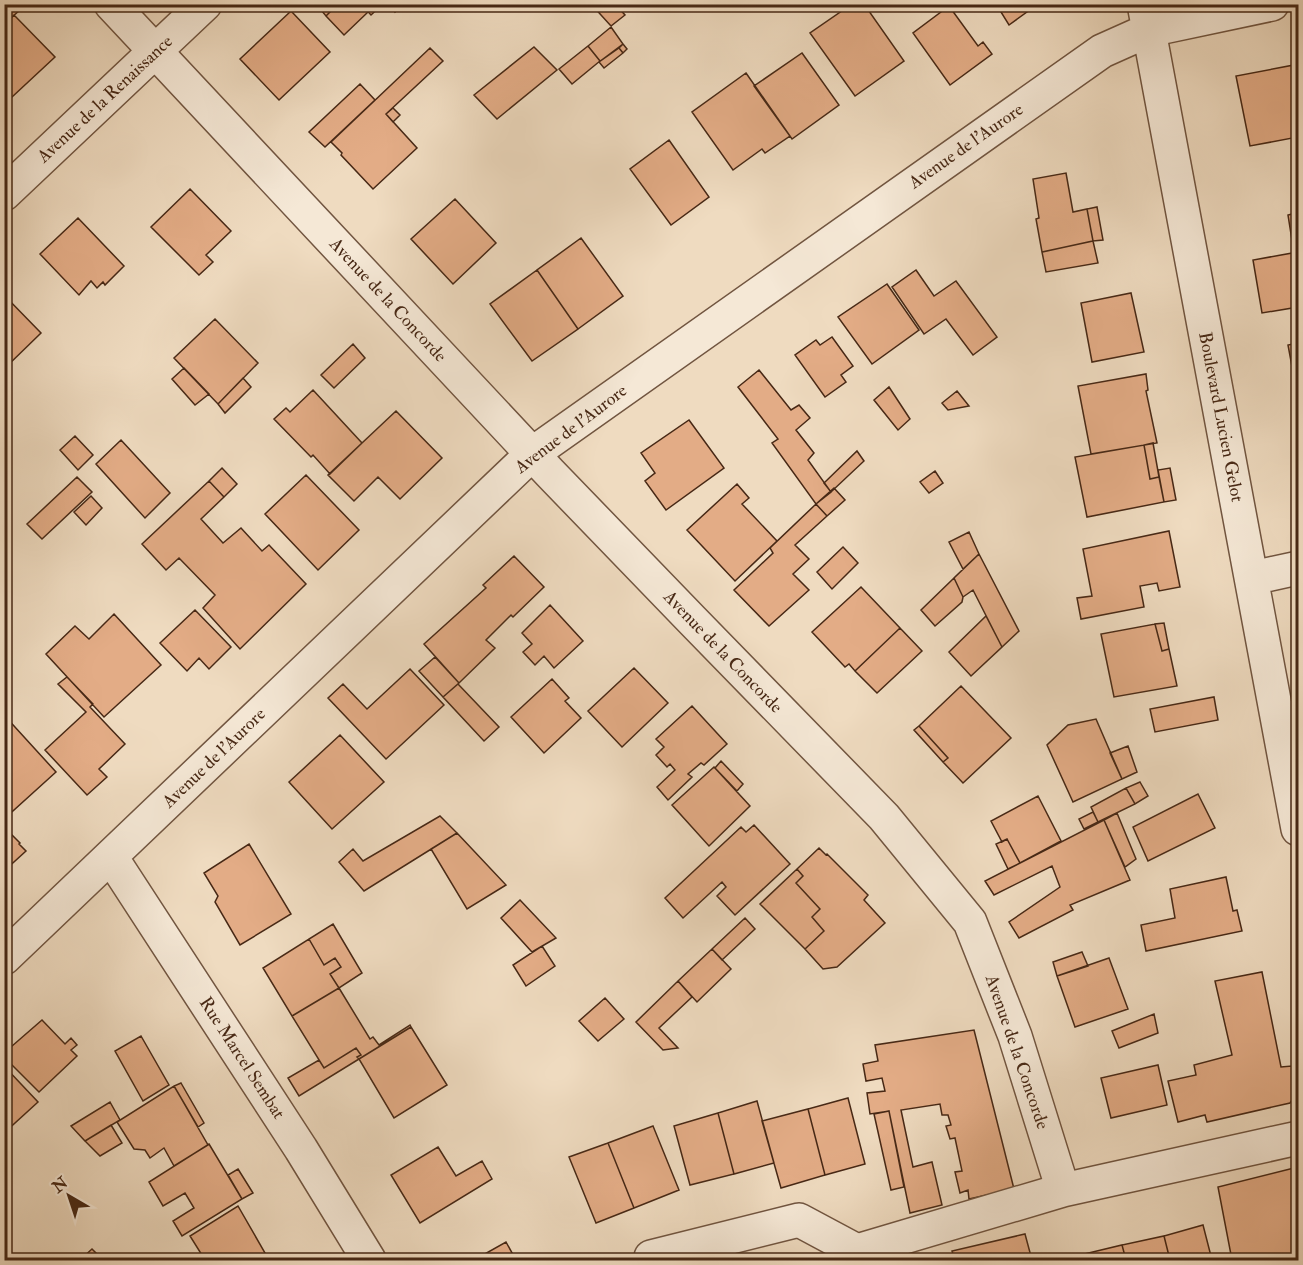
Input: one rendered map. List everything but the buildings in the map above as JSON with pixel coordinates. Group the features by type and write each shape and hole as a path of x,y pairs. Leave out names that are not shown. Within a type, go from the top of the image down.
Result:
{"street":[{"name":"Avenue de la Concorde","path":"111,4 532,454 884,817 970,922 1015,1036 1063,1190"},
{"name":"Avenue de la Renaissance","path":"4,194 205,4"},
{"name":"Avenue de l'Aurore","path":"4,958 532,454 1102,51 1146,17 1272,4"},
{"name":"Boulevard Lucien Gelot","path":"1146,17 1299,829"},
{"path":"1252,578 1299,568"},
{"name":"Rue Marcel Sembat","path":"111,857 301,1149 369,1260"},
{"path":"651,1257 799,1220 859,1256 1063,1190 1299,1138"}]}
